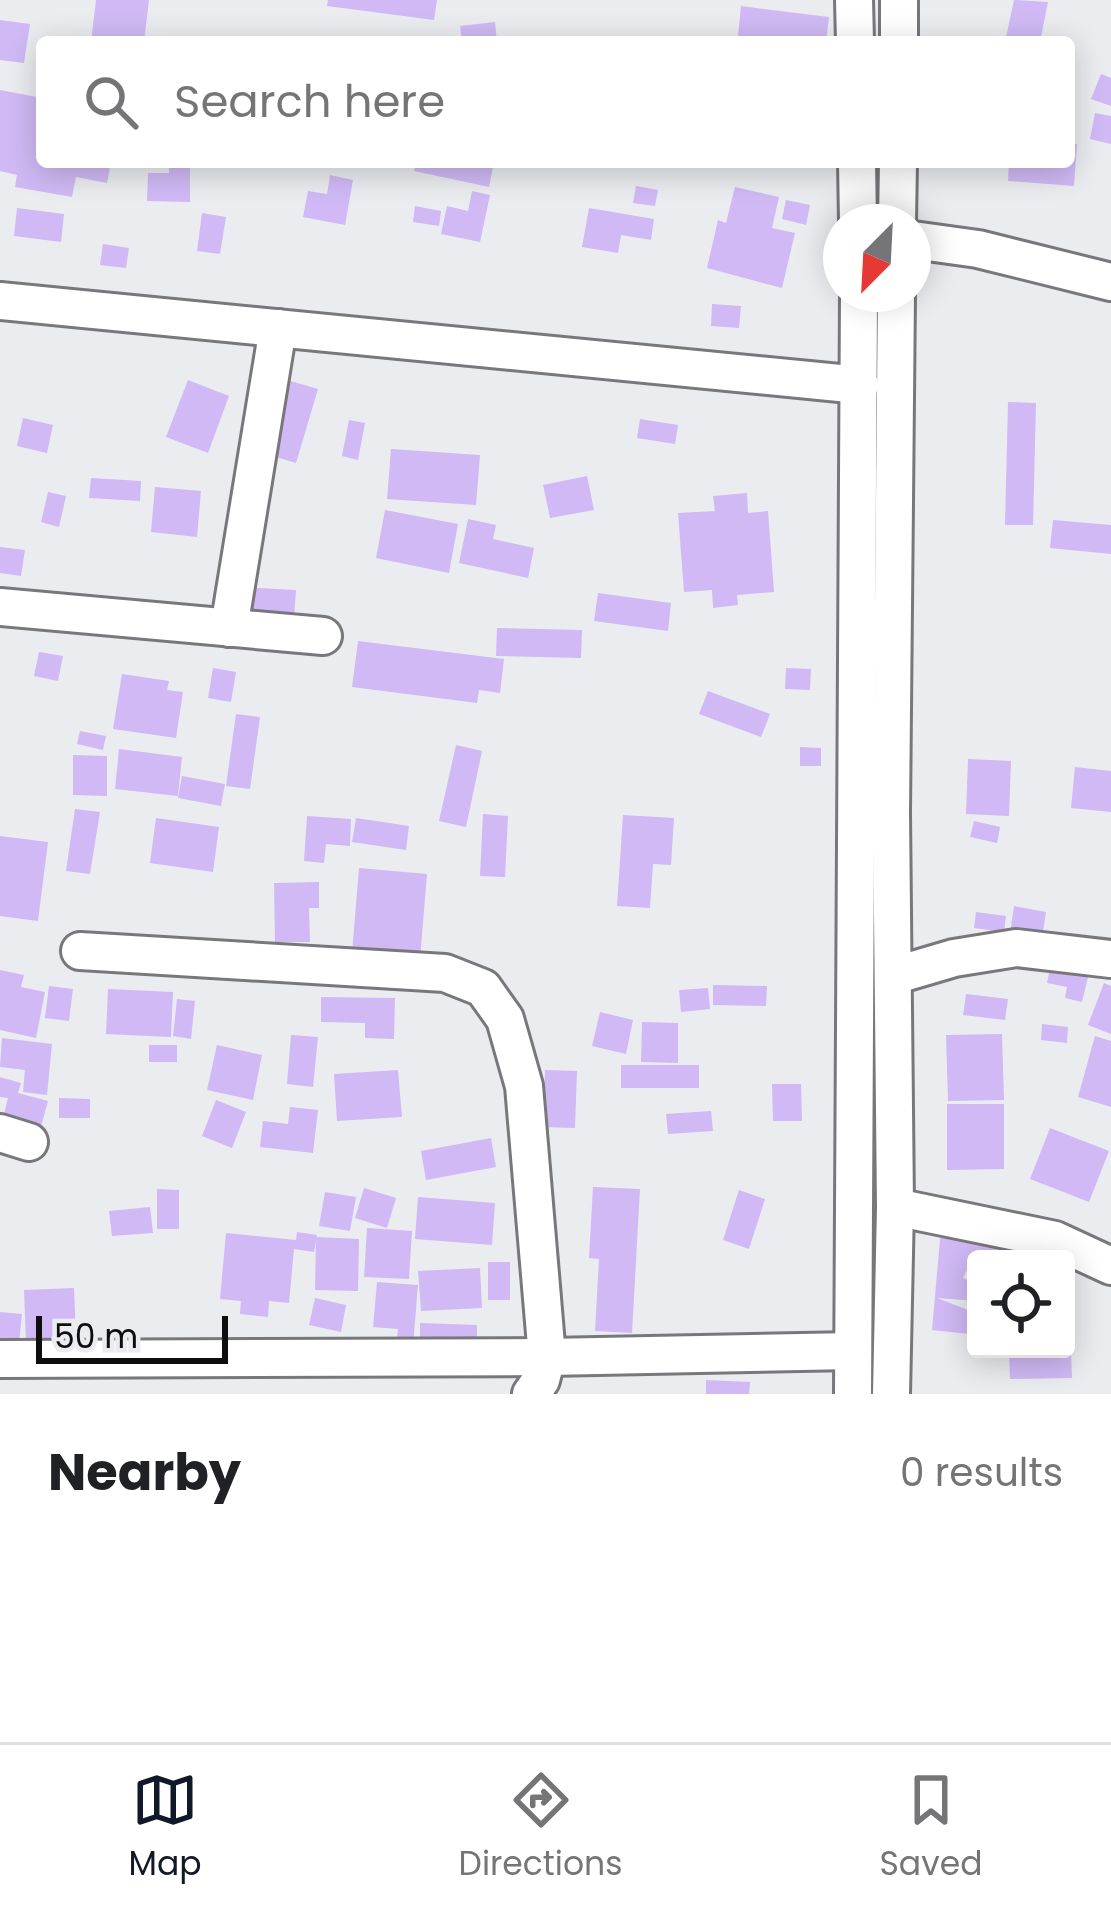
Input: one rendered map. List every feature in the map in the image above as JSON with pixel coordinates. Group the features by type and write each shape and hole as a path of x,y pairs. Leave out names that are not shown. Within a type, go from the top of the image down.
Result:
{"street":[{"path":"854,0 855,36"},
{"path":"899,0 899,36"},
{"path":"856,168 857,204"},
{"path":"897,204 898,168"},
{"path":"931,243 1111,282"},
{"path":"0,301 860,385"},
{"path":"853,1394 859,312"},
{"path":"891,1394 896,312"},
{"path":"229,628 278,328"},
{"path":"0,608 323,636"},
{"path":"892,976 954,958 1016,948 1111,958"},
{"path":"80,950 446,974 483,988 505,1019 524,1086 547,1357 541,1380 531,1394"},
{"path":"895,1207 1055,1240 1111,1266"},
{"path":"0,1360 853,1352"}],"building":[{"path":"96,0 149,0 145,36 92,36"},
{"path":"328,0 437,0 434,20 327,6"},
{"path":"1014,0 1048,2 1041,36 1006,36"},
{"path":"741,6 829,17 827,36 738,36"},
{"path":"0,20 30,24 24,63 0,60"},
{"path":"495,22 496,36 461,36 460,26"},
{"path":"1101,74 1111,78 1111,106 1091,99"},
{"path":"0,90 36,97 36,168 110,168 107,183 76,177 72,197 15,187 17,175 0,171"},
{"path":"1095,113 1111,116 1111,144 1090,139"},
{"path":"1077,144 1074,186 1008,181 1009,168 1075,168"},
{"path":"169,168 190,168 190,202 147,201 148,173 169,173"},
{"path":"415,168 493,168 489,187"},
{"path":"330,175 353,180 345,225 303,217 308,191 327,194"},
{"path":"636,186 658,190 655,206 633,203"},
{"path":"735,187 779,197 772,228 795,233 782,288 707,268 718,220 726,223"},
{"path":"472,191 490,195 480,242 441,234 447,206 468,211"},
{"path":"786,200 810,205 806,225 782,219"},
{"path":"415,206 441,211 439,226 413,222"},
{"path":"17,208 64,214 61,242 14,236"},
{"path":"589,208 654,219 651,240 621,235 618,253 582,247"},
{"path":"202,213 226,217 220,254 197,251"},
{"path":"103,244 129,248 126,268 100,265"},
{"path":"712,304 741,306 739,328 711,326"},
{"path":"188,380 229,396 208,453 166,437"},
{"path":"287,380 318,389 296,463 266,454"},
{"path":"1008,402 1036,403 1033,525 1005,525"},
{"path":"23,418 53,425 47,453 17,446"},
{"path":"640,419 678,425 675,444 637,438"},
{"path":"349,420 365,423 358,460 342,456"},
{"path":"391,449 480,455 476,505 387,499"},
{"path":"587,476 594,510 550,518 543,485"},
{"path":"91,478 141,481 140,501 89,498"},
{"path":"155,487 201,491 197,537 151,532"},
{"path":"48,492 66,496 59,527 41,522"},
{"path":"747,493 748,513 768,511 774,592 737,595 738,605 713,608 712,590 684,592 678,513 715,511 713,496"},
{"path":"385,510 458,524 449,573 376,558"},
{"path":"468,519 496,525 493,539 534,548 528,578 459,563"},
{"path":"1053,520 1111,525 1111,554 1050,548"},
{"path":"0,547 25,550 21,576 0,573"},
{"path":"240,587 296,590 294,618 239,615"},
{"path":"598,593 671,603 668,631 594,621"},
{"path":"497,628 582,630 581,658 496,656"},
{"path":"358,641 504,659 500,693 479,690 477,703 352,687"},
{"path":"39,652 63,656 58,681 34,676"},
{"path":"213,668 236,672 231,702 208,698"},
{"path":"786,668 811,669 810,690 785,689"},
{"path":"122,674 169,681 167,690 183,692 176,738 113,729"},
{"path":"708,691 770,714 761,737 699,714"},
{"path":"236,714 260,717 250,789 226,786"},
{"path":"80,731 106,736 103,750 77,744"},
{"path":"456,745 482,751 466,827 439,821"},
{"path":"800,747 821,748 821,766 800,766"},
{"path":"119,749 182,757 178,796 115,789"},
{"path":"73,755 107,756 107,796 73,795"},
{"path":"968,759 1011,761 1009,816 966,814"},
{"path":"1075,767 1111,771 1111,812 1071,808"},
{"path":"182,776 225,784 221,806 178,798"},
{"path":"75,809 100,812 90,874 66,871"},
{"path":"483,814 508,816 505,877 480,876"},
{"path":"623,815 674,818 671,865 653,864 650,908 617,906"},
{"path":"307,816 351,819 350,846 326,844 324,863 304,861"},
{"path":"156,818 219,827 213,872 150,863"},
{"path":"356,818 409,826 406,850 352,842"},
{"path":"974,821 1000,827 997,843 970,837"},
{"path":"0,836 48,842 38,921 0,916"},
{"path":"359,868 427,874 420,959 352,953"},
{"path":"319,882 319,908 309,908 310,942 275,942 274,883"},
{"path":"1014,906 1046,912 1042,938 1010,933"},
{"path":"976,912 1006,916 1004,932 974,928"},
{"path":"1051,964 1089,973 1082,1002 1065,998 1067,987 1047,983"},
{"path":"0,970 24,975 21,987 45,992 36,1038 0,1030"},
{"path":"1104,983 1111,986 1111,1034 1088,1025"},
{"path":"713,985 767,986 766,1006 713,1005"},
{"path":"49,986 73,989 69,1021 45,1018"},
{"path":"708,988 710,1009 681,1012 679,990"},
{"path":"108,989 173,992 171,1037 106,1034"},
{"path":"966,994 1008,999 1005,1020 963,1015"},
{"path":"321,997 395,998 394,1039 365,1038 365,1023 321,1022"},
{"path":"177,999 195,1001 191,1039 173,1036"},
{"path":"600,1012 633,1020 626,1054 592,1046"},
{"path":"642,1022 678,1023 678,1063 641,1062"},
{"path":"1042,1024 1068,1027 1067,1043 1041,1040"},
{"path":"1002,1034 1004,1100 948,1101 946,1035"},
{"path":"291,1035 318,1037 313,1087 287,1084"},
{"path":"1095,1036 1111,1041 1111,1107 1078,1097"},
{"path":"2,1038 52,1044 47,1095 23,1092 25,1070 0,1067"},
{"path":"149,1045 177,1045 177,1062 149,1062"},
{"path":"217,1045 262,1055 253,1100 207,1090"},
{"path":"621,1065 699,1065 699,1088 621,1088"},
{"path":"398,1070 402,1117 337,1121 334,1074"},
{"path":"545,1070 577,1071 575,1128 543,1127"},
{"path":"0,1077 21,1083 18,1093 48,1101 37,1141 0,1129 8,1098 0,1097"},
{"path":"772,1084 801,1084 802,1121 773,1121"},
{"path":"59,1098 90,1099 90,1118 59,1118"},
{"path":"216,1100 246,1112 232,1148 202,1136"},
{"path":"947,1104 1004,1104 1004,1169 947,1170"},
{"path":"290,1107 318,1110 313,1153 260,1147 263,1121 288,1124"},
{"path":"711,1111 713,1131 668,1134 666,1114"},
{"path":"1050,1128 1109,1151 1089,1202 1030,1179"},
{"path":"491,1138 496,1167 426,1180 421,1151"},
{"path":"593,1187 640,1189 632,1333 595,1331 599,1259 589,1258"},
{"path":"364,1188 396,1198 387,1228 355,1218"},
{"path":"157,1189 179,1190 179,1229 157,1229"},
{"path":"739,1190 765,1199 749,1249 723,1240"},
{"path":"325,1192 356,1197 350,1231 319,1226"},
{"path":"418,1197 495,1203 492,1245 415,1239"},
{"path":"150,1207 153,1233 112,1236 109,1211"},
{"path":"948,1221 1024,1250 967,1250 963,1278 967,1280 967,1300 937,1298 967,1309 967,1334 932,1330 940,1239"},
{"path":"367,1228 412,1231 409,1279 364,1277"},
{"path":"297,1232 317,1235 314,1252 294,1249 289,1303 269,1301 268,1317 240,1314 241,1301 220,1299 226,1233 296,1240"},
{"path":"316,1237 359,1239 358,1291 315,1290"},
{"path":"488,1262 510,1262 510,1300 488,1300"},
{"path":"480,1268 482,1308 421,1311 418,1271"},
{"path":"377,1282 418,1285 413,1346 396,1345 398,1329 373,1327"},
{"path":"74,1288 76,1340 26,1342 24,1290"},
{"path":"315,1298 346,1305 341,1332 309,1325"},
{"path":"0,1312 22,1314 19,1343 0,1341"},
{"path":"420,1323 477,1325 477,1348 420,1346"},
{"path":"1009,1358 1071,1358 1072,1378 1010,1379"},
{"path":"706,1380 750,1382 749,1394 706,1394"}]}
